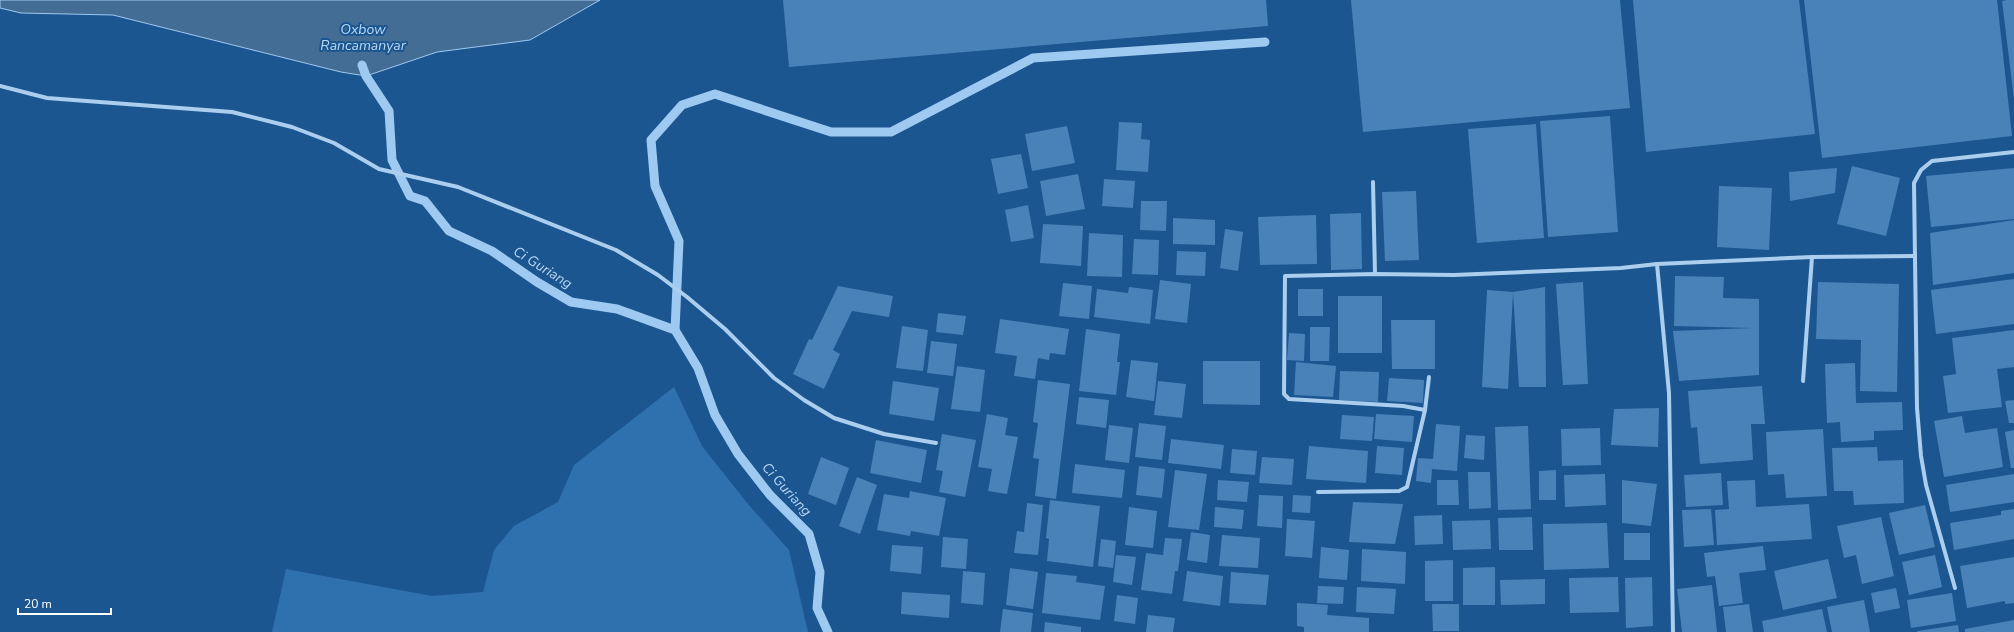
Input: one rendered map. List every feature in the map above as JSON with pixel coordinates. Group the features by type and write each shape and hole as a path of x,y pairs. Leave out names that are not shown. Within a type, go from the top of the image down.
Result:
{"street":[{"path":"0,86 47,98 232,112 292,127 334,143 379,169 414,175 458,187 616,250 664,280 687,297 725,329 774,378 804,400 834,418 877,433 936,443"},
{"path":"1955,588 1926,485 1921,456 1916,408 1914,184 1921,170 1932,161 2014,152"},
{"path":"1373,182 1375,274"},
{"path":"1425,410 1403,406 1289,399 1284,394 1285,276 1375,274 1454,275 1621,268 1658,264 1812,257 1915,256"},
{"path":"1803,381 1812,257"},
{"path":"1658,264 1670,393 1673,632"},
{"path":"1318,492 1399,491 1407,487 1425,410 1429,377"}],"shaded area":[{"path":"674,387 702,446 748,504 789,550 808,632 272,632 286,569 432,596 483,592 494,550 514,526 558,502 574,465"}],"water":[{"name":"Oxbow Rancamanyar","path":"0,0 600,0 530,40 437,52 366,76 341,72 113,15 21,13 0,8"}],"building":[{"path":"783,0 1266,0 1268,26 789,67"},
{"path":"1351,0 1620,0 1630,108 1363,132"},
{"path":"1633,0 1799,0 1815,134 1646,152"},
{"path":"1804,0 1997,0 2012,136 1822,158"},
{"path":"2014,0 2014,99 2002,1"},
{"path":"1610,116 1618,232 1548,237 1540,121"},
{"path":"1119,122 1142,123 1141,139 1150,140 1148,172 1116,170"},
{"path":"1536,124 1544,238 1477,243 1468,129"},
{"path":"1067,126 1075,163 1032,171 1025,134"},
{"path":"1021,154 1028,188 998,194 991,159"},
{"path":"1852,166 1900,178 1886,236 1837,224"},
{"path":"1837,168 1835,193 1790,201 1789,172"},
{"path":"2014,168 2014,219 1931,227 1926,176"},
{"path":"1078,174 1085,209 1046,216 1040,181"},
{"path":"1104,179 1135,181 1133,208 1102,206"},
{"path":"1719,186 1772,188 1769,250 1717,247"},
{"path":"1416,191 1419,260 1385,261 1382,192"},
{"path":"1141,201 1167,201 1166,231 1140,230"},
{"path":"1028,205 1034,238 1011,242 1005,210"},
{"path":"1361,213 1362,269 1331,270 1330,214"},
{"path":"1316,215 1317,264 1260,265 1258,217"},
{"path":"1173,218 1215,220 1215,245 1173,244"},
{"path":"2014,220 2014,273 1933,285 1930,233"},
{"path":"1043,224 1083,226 1081,266 1040,263"},
{"path":"1225,229 1243,232 1238,271 1220,268"},
{"path":"1089,233 1123,235 1122,277 1087,276"},
{"path":"1134,239 1159,240 1158,275 1132,274"},
{"path":"1177,251 1206,252 1205,276 1176,275"},
{"path":"1675,276 1724,277 1723,298 1759,299 1759,375 1679,381 1673,331 1752,328 1674,326"},
{"path":"2014,279 2014,324 1936,334 1931,290"},
{"path":"1160,280 1191,284 1187,323 1155,319"},
{"path":"1583,282 1588,384 1563,385 1556,284"},
{"path":"1818,282 1899,284 1897,392 1860,391 1861,340 1816,339"},
{"path":"1063,283 1092,286 1089,319 1059,316"},
{"path":"838,286 893,296 889,317 852,311 833,350 840,354 824,389 793,374 809,339 812,340"},
{"path":"1129,287 1153,290 1150,324 1094,317 1097,289 1128,293"},
{"path":"1545,287 1546,387 1519,387 1513,292"},
{"path":"1298,289 1323,289 1323,316 1298,316"},
{"path":"1487,290 1513,292 1508,389 1482,387"},
{"path":"1338,296 1382,296 1382,353 1338,353"},
{"path":"938,313 966,316 963,335 936,332"},
{"path":"1000,319 1069,329 1065,355 1050,353 1049,360 1038,358 1035,379 1014,376 1017,356 995,353"},
{"path":"1391,320 1435,320 1435,369 1392,369"},
{"path":"902,326 928,330 923,371 896,368"},
{"path":"1310,327 1330,327 1329,361 1310,361"},
{"path":"1086,329 1120,334 1117,362 1120,362 1116,395 1079,391"},
{"path":"2014,330 2014,367 1997,369 2002,407 1948,413 1943,376 1956,374 1952,338"},
{"path":"1289,333 1305,334 1304,361 1287,360"},
{"path":"931,341 957,344 953,376 927,373"},
{"path":"1131,360 1158,363 1154,401 1126,397"},
{"path":"1203,361 1260,361 1260,405 1203,404"},
{"path":"1296,362 1336,366 1333,397 1294,395"},
{"path":"1855,363 1856,403 1902,402 1903,430 1874,431 1874,440 1841,442 1840,422 1827,423 1825,364"},
{"path":"957,366 985,370 980,412 951,409"},
{"path":"1340,371 1379,372 1378,402 1339,400"},
{"path":"1389,378 1424,380 1423,403 1387,401"},
{"path":"1038,380 1070,384 1056,499 1035,496 1039,459 1033,458 1038,423 1033,422"},
{"path":"893,381 939,388 934,421 889,414"},
{"path":"1158,381 1186,384 1182,418 1154,415"},
{"path":"1762,386 1765,424 1751,424 1753,460 1700,464 1697,427 1691,428 1688,391"},
{"path":"1079,397 1109,400 1106,428 1076,424"},
{"path":"2014,400 2014,423 2009,423 2005,401"},
{"path":"1659,408 1658,447 1611,445 1614,409"},
{"path":"987,414 1008,418 1005,435 1018,437 1007,494 988,491 992,469 978,467"},
{"path":"1376,414 1414,416 1412,442 1374,439"},
{"path":"1342,415 1374,417 1372,441 1340,439"},
{"path":"1962,416 1965,433 1997,428 2003,467 1944,477 1934,421"},
{"path":"1139,423 1166,426 1162,460 1135,457"},
{"path":"1436,424 1460,426 1457,471 1432,469 1431,483 1416,481 1418,458 1433,459"},
{"path":"1109,425 1133,428 1129,463 1105,460"},
{"path":"1528,426 1531,509 1498,510 1495,427"},
{"path":"1600,428 1601,465 1562,466 1561,429"},
{"path":"1823,429 1827,496 1786,498 1784,474 1768,475 1766,432"},
{"path":"2014,430 2014,468 2011,468 2005,432"},
{"path":"942,434 976,440 965,497 939,492 943,471 936,470"},
{"path":"1466,435 1485,436 1484,460 1464,458"},
{"path":"1171,439 1224,445 1221,469 1168,463"},
{"path":"876,440 927,450 921,483 870,473"},
{"path":"1309,446 1368,451 1366,483 1306,479"},
{"path":"1377,446 1404,448 1402,475 1375,473"},
{"path":"1877,447 1878,461 1903,460 1904,503 1854,505 1853,491 1834,491 1832,448"},
{"path":"1232,449 1257,451 1255,475 1230,473"},
{"path":"821,457 849,468 836,505 808,494"},
{"path":"1262,457 1294,459 1292,485 1259,483"},
{"path":"1075,464 1125,470 1122,498 1072,493"},
{"path":"1139,466 1165,469 1162,498 1136,495"},
{"path":"1175,470 1207,474 1199,530 1168,527"},
{"path":"1556,470 1556,500 1539,500 1539,471"},
{"path":"1468,472 1490,472 1491,508 1469,509"},
{"path":"1721,473 1723,505 1686,507 1684,475"},
{"path":"1605,474 1606,505 1565,507 1564,475"},
{"path":"2014,474 2014,502 1950,512 1946,485"},
{"path":"857,477 877,485 860,534 839,526"},
{"path":"1218,480 1249,482 1247,502 1217,500"},
{"path":"1437,480 1458,480 1459,505 1437,505"},
{"path":"1622,480 1657,484 1651,526 1622,523"},
{"path":"1755,480 1756,507 1809,504 1812,539 1717,545 1715,510 1729,509 1727,481"},
{"path":"910,491 946,498 939,536 911,531 910,536 877,530 884,494 909,498"},
{"path":"1259,495 1283,496 1282,528 1257,526"},
{"path":"1293,495 1311,496 1310,513 1292,512"},
{"path":"1050,500 1100,506 1093,567 1047,561 1049,539 1046,538"},
{"path":"1353,502 1403,504 1395,544 1349,542"},
{"path":"1027,503 1043,505 1038,555 1014,553 1017,531 1024,532"},
{"path":"1925,505 1935,547 1899,555 1889,513"},
{"path":"1129,507 1157,511 1153,548 1125,545"},
{"path":"1215,507 1244,510 1242,529 1214,527"},
{"path":"1711,509 1714,545 1684,547 1682,510"},
{"path":"2014,509 2014,539 1954,550 1950,523 2001,515 2001,511"},
{"path":"1442,515 1443,544 1415,545 1414,516"},
{"path":"1532,517 1533,550 1499,550 1498,518"},
{"path":"1881,517 1894,576 1862,584 1856,555 1844,558 1837,526"},
{"path":"1287,519 1315,521 1312,558 1285,556"},
{"path":"1490,520 1491,549 1453,550 1452,521"},
{"path":"1607,523 1609,568 1544,570 1543,524"},
{"path":"1191,532 1210,535 1207,563 1187,560"},
{"path":"1624,533 1650,533 1650,560 1624,560"},
{"path":"1222,535 1260,538 1258,568 1219,566"},
{"path":"943,537 968,539 966,569 941,567"},
{"path":"1165,538 1182,539 1178,571 1175,571 1172,594 1141,590 1146,553 1163,555"},
{"path":"1101,539 1116,541 1113,568 1098,566"},
{"path":"892,545 923,547 921,574 890,571"},
{"path":"1763,546 1766,570 1739,573 1743,603 1719,606 1715,576 1707,577 1704,553"},
{"path":"1321,547 1349,550 1347,580 1319,578"},
{"path":"1362,549 1406,552 1405,584 1361,581"},
{"path":"1116,555 1136,557 1132,585 1113,582"},
{"path":"1935,555 1942,587 1909,595 1902,562"},
{"path":"2014,557 2014,603 2005,604 2005,601 1967,608 1960,566"},
{"path":"1828,559 1837,598 1783,610 1774,571"},
{"path":"1453,560 1453,601 1425,601 1425,561"},
{"path":"1495,567 1495,605 1463,605 1463,568"},
{"path":"1010,568 1038,572 1033,609 1006,605"},
{"path":"963,571 985,573 983,605 961,603"},
{"path":"1187,571 1223,576 1220,606 1183,601"},
{"path":"1231,572 1269,575 1266,605 1229,603"},
{"path":"1046,573 1077,576 1076,582 1105,586 1100,620 1042,613"},
{"path":"1618,577 1619,612 1570,613 1569,578"},
{"path":"1652,577 1653,626 1626,628 1625,578"},
{"path":"1545,579 1545,604 1501,605 1500,580"},
{"path":"1712,585 1717,632 1682,632 1677,589"},
{"path":"1318,586 1344,587 1343,604 1317,603"},
{"path":"1357,587 1396,589 1394,614 1356,612"},
{"path":"1896,588 1900,608 1875,613 1871,593"},
{"path":"902,592 950,595 949,618 901,614"},
{"path":"1952,593 1956,621 1911,628 1907,600"},
{"path":"1117,595 1138,598 1135,624 1114,621"},
{"path":"1864,600 1870,632 1832,632 1827,607"},
{"path":"1297,603 1328,605 1327,615 1369,618 1369,632 1304,632 1304,627 1297,626"},
{"path":"1432,604 1459,604 1459,631 1433,631"},
{"path":"1749,604 1753,632 1726,632 1723,607"},
{"path":"1003,609 1033,613 1031,632 1000,632"},
{"path":"1822,609 1827,632 1764,632 1762,621"},
{"path":"1148,615 1175,618 1173,632 1146,632"},
{"path":"2014,620 2014,632 1965,632 1965,629"},
{"path":"1045,622 1081,627 1081,632 1044,632"},
{"path":"1958,625 1959,632 1917,632 1917,631"}],"waterway":[{"path":"675,330 679,241 655,186 651,140 682,105 715,94 831,132 891,132 1033,58 1265,42"},
{"name":"Ci Guriang","path":"362,65 366,76 389,111 392,160 410,196 425,201 449,231 492,251 537,282 571,302 617,309 675,330 698,368 715,415 738,454 770,495 809,534 820,572 817,608 828,632"}]}
